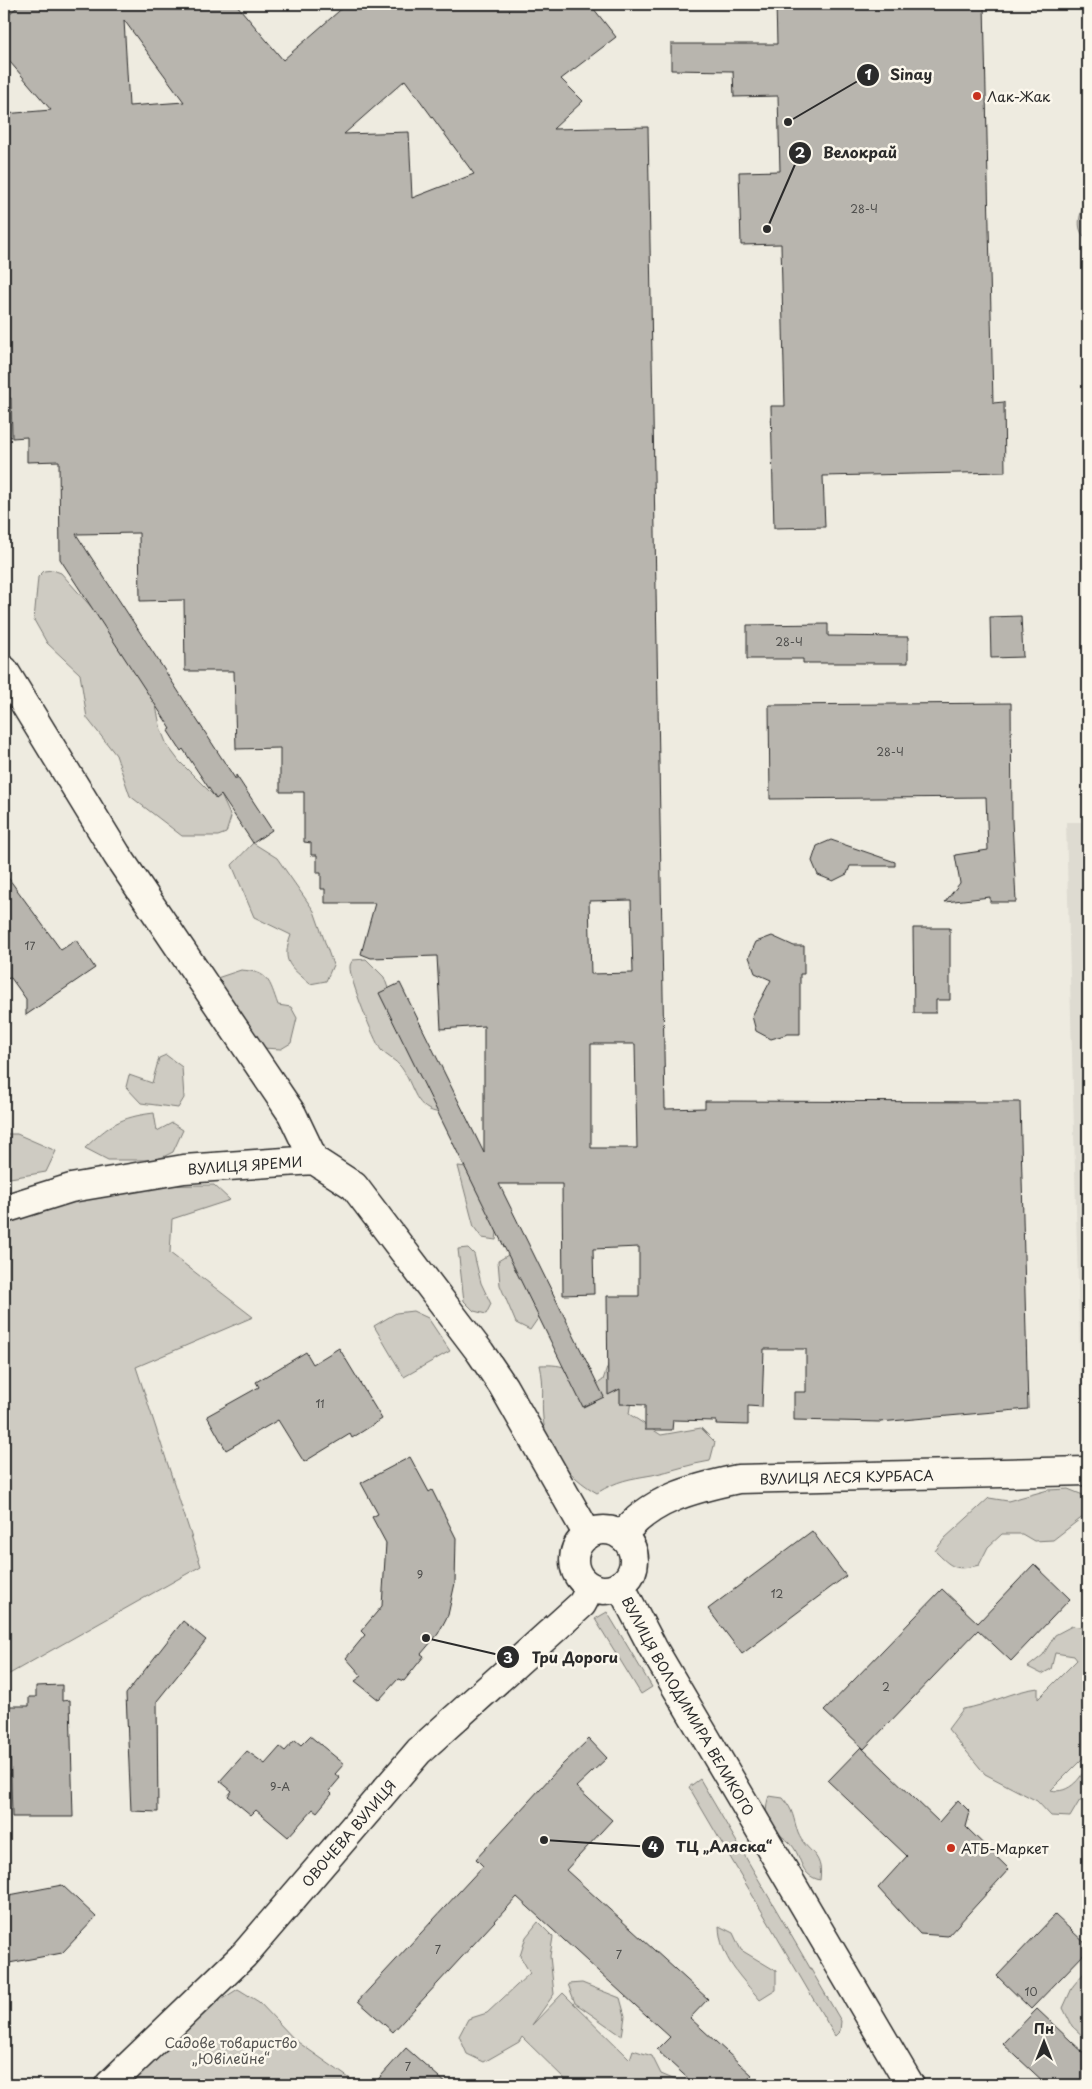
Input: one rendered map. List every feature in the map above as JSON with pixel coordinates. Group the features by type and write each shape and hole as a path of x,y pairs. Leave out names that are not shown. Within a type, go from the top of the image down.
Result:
{"street":[{"path":"4,670 117,855 292,1114 314,1160"},
{"name":"ВУЛИЦЯ ЯРЕМИ","path":"4,1210 71,1188 184,1169 314,1160 354,1186 480,1352 503,1386 588,1535"},
{"name":"ВУЛИЦЯ ЛЕСЯ КУРБАСА","path":"622,1536 632,1523 646,1511 673,1497 703,1486 738,1479 1088,1471"},
{"path":"599,1530 611,1531 622,1536 630,1544 634,1555 634,1567 629,1577 620,1586 610,1590 592,1587 579,1576 574,1565 575,1553 580,1543 588,1535 599,1530"},
{"name":"ВУЛИЦЯ ВОЛОДИМИРА ВЕЛИКОГО","path":"620,1586 653,1648 910,2085"},
{"name":"ОВОЧЕВА ВУЛИЦЯ","path":"109,2085 244,1955 419,1751 582,1604 592,1587"}],"shaded area":[{"path":"1066,822 1088,822 1088,1441 1082,1441"}],"green space":[{"path":"1088,205 1088,240 1080,230 1079,222 1082,209"},
{"path":"53,570 61,573 94,610 152,687 161,730 167,745 179,761 216,798 221,795 231,817 226,833 218,836 182,836 130,796 116,755 87,718 80,674 47,643 34,620 38,577 44,571"},
{"path":"253,843 277,858 314,911 333,965 326,981 310,984 297,973 287,958 291,935 254,917 232,865"},
{"path":"366,959 384,977 393,1002 442,1113 426,1108 420,1103 406,1074 396,1062 381,1050 378,1044 362,1009 351,973 350,965 353,960"},
{"path":"241,970 263,975 270,983 278,1005 291,1007 297,1018 291,1043 281,1049 262,1048 217,978"},
{"path":"166,1055 182,1067 184,1098 178,1108 141,1103 126,1087 129,1075 152,1083 159,1058"},
{"path":"154,1113 157,1131 172,1123 183,1130 173,1152 157,1160 108,1160 85,1148 101,1133 116,1123 132,1117"},
{"path":"4,1134 17,1134 56,1151 46,1172 4,1179"},
{"path":"458,1166 467,1167 499,1219 496,1240 482,1238 474,1227"},
{"path":"214,1185 230,1200 172,1219 170,1253 253,1317 136,1367 201,1566 4,1677 4,1220 114,1186"},
{"path":"1088,1220 1088,1313 1083,1269"},
{"path":"468,1248 474,1254 481,1283 491,1304 486,1314 474,1311 464,1301 458,1249"},
{"path":"508,1255 522,1267 541,1314 530,1330 516,1323 500,1285 498,1261"},
{"path":"413,1311 428,1318 450,1351 404,1377 374,1326 396,1313"},
{"path":"609,1362 632,1394 629,1414 661,1435 701,1428 715,1442 710,1461 624,1481 611,1485 597,1493 568,1471 554,1452 545,1430 540,1365 556,1365 568,1369 573,1372 587,1391 603,1380"},
{"path":"1068,1489 1088,1497 1084,1516 1053,1540 1034,1541 1022,1534 1002,1534 988,1547 979,1565 964,1568 954,1567 935,1551 945,1538 989,1498 1008,1501 1048,1490"},
{"path":"607,1612 652,1687 641,1694 595,1619"},
{"path":"1072,1626 1088,1628 1088,1753 1051,1790 1058,1791 1070,1787 1083,1773 1088,1761 1088,1799 1080,1800 1070,1817 1051,1816 1037,1801 985,1774 948,1729 963,1709 1038,1688 1038,1699 1077,1660 1074,1656 1055,1653 1051,1669 1042,1674 1028,1667 1043,1655 1055,1635"},
{"path":"700,1779 841,2021 840,2031 835,2036 689,1787"},
{"path":"769,1796 783,1798 789,1807 801,1840 817,1858 821,1871 820,1880 808,1874 793,1847 771,1826 766,1813"},
{"path":"538,1922 553,1937 550,1956 554,1994 532,2025 563,1993 630,2059 633,2050 652,2056 661,2074 680,2082 682,2085 571,2085 522,2037 519,2042 484,2062 467,2054 459,2036 468,2019 487,2013 530,1973 520,1956 526,1937"},
{"path":"719,1926 733,1933 741,1950 776,1971 776,1990 760,2000 727,1957 720,1937"},
{"path":"1088,1968 1088,2041 1072,2026 1063,2008 1073,1986"},
{"path":"582,1983 620,1998 625,2016 622,2036 575,2003 568,1984"},
{"name":"Садове товариство „Ювілейне“","path":"238,1989 259,2002 295,2040 359,2085 124,2085 198,2014"}],"building":[{"path":"21,4 236,4 283,60 347,4 590,4 616,37 561,79 583,101 553,129 648,127 665,1109 705,1108 705,1101 1020,1102 1028,1409 880,1422 794,1420 794,1392 806,1392 806,1349 764,1349 762,1407 748,1406 748,1425 716,1424 716,1421 673,1420 672,1430 645,1430 645,1405 620,1404 620,1389 608,1395 607,1296 639,1296 639,1247 593,1249 594,1294 563,1295 562,1184 499,1184 604,1397 583,1407 379,993 400,983 484,1153 484,1026 441,1029 437,956 371,958 361,954 375,903 325,903 325,889 321,889 321,873 317,873 317,855 311,855 311,843 304,842 304,792 280,792 280,748 236,749 234,671 185,671 184,600 140,601 139,533 76,534 236,780 236,775 272,830 253,843 221,795 216,799 183,749 181,751 168,731 171,729 60,559 59,461 27,462 27,437 12,438 11,398 5,398 4,114 51,110 4,55 4,18","holes":["124,20 184,102 129,106","405,80 474,174 412,198 409,132 344,134","631,900 633,973 591,974 589,901","591,1044 635,1044 637,1148 591,1148"]},
{"path":"776,4 984,4 993,403 1004,402 1005,472 823,476 825,527 774,528 771,406 785,406 781,244 741,245 739,172 780,171 778,96 734,97 733,71 671,70 671,44 777,44"},
{"path":"1021,616 1023,657 991,658 990,617"},
{"path":"828,624 828,636 908,637 908,663 803,663 803,659 747,659 747,625"},
{"path":"1011,703 1012,820 1016,902 990,902 990,897 945,902 960,883 955,855 988,850 986,797 770,799 769,705"},
{"path":"831,840 895,862 895,866 850,866 847,874 833,881 818,875 812,861 817,846"},
{"path":"4,872 61,950 76,940 95,968 26,1015 26,999 11,978 4,979"},
{"path":"913,928 950,928 950,1000 936,1000 936,1013 914,1013"},
{"path":"772,936 794,946 804,946 804,974 800,974 800,1034 788,1034 771,1039 756,1031 752,1016 771,980 755,973 749,957 756,942"},
{"path":"339,1348 382,1419 352,1438 350,1434 304,1462 278,1420 226,1450 207,1416 259,1387 256,1382 306,1352 313,1364"},
{"path":"410,1457 429,1492 432,1490 456,1538 455,1583 448,1615 438,1634 421,1654 424,1656 404,1681 398,1679 379,1700 355,1681 362,1676 346,1658 365,1635 361,1631 382,1606 386,1543 372,1517 378,1514 361,1483"},
{"path":"812,1531 846,1576 742,1654 708,1609"},
{"path":"1034,1564 1070,1599 1011,1661 978,1630 864,1749 824,1711 942,1589 978,1623"},
{"path":"183,1621 206,1640 157,1701 158,1812 131,1811 126,1694"},
{"path":"62,1685 62,1701 70,1700 73,1817 12,1817 9,1706 29,1706 29,1697 36,1697 36,1686"},
{"path":"310,1736 344,1764 335,1774 340,1778 329,1791 332,1794 317,1812 313,1809 288,1837 256,1810 251,1815 228,1796 232,1791 220,1781 247,1751 265,1764 280,1747 285,1751 295,1740 301,1745"},
{"path":"589,1739 607,1758 576,1787 612,1820 566,1870 708,1999 690,2018 752,2075 742,2085 695,2085 657,2050 670,2037 517,1897 393,2032 358,2001 483,1866 476,1859 561,1766"},
{"name":"АТБ-Маркет","path":"861,1747 939,1822 958,1800 970,1812 966,1827 1009,1869 948,1936 920,1934 878,1888 907,1856 828,1781"},
{"path":"62,1885 96,1917 62,1953 4,1964 4,1896"},
{"path":"1055,1915 1088,1946 1088,1950 1031,2009 997,1976"},
{"path":"1037,2009 1088,2057 1088,2085 1047,2085 1003,2044"},
{"path":"406,2048 448,2085 373,2085"}],"place":[{"name":"Лак-Жак","path":"977,96"},
{"name":"Sinay","path":"788,122"},
{"name":"Велокрай","path":"767,229"},
{"name":"Три Дороги","path":"426,1638"},
{"name":"ТЦ „Аляска“","path":"544,1840"},
{"name":"АТБ-Маркет","path":"951,1848"}]}
